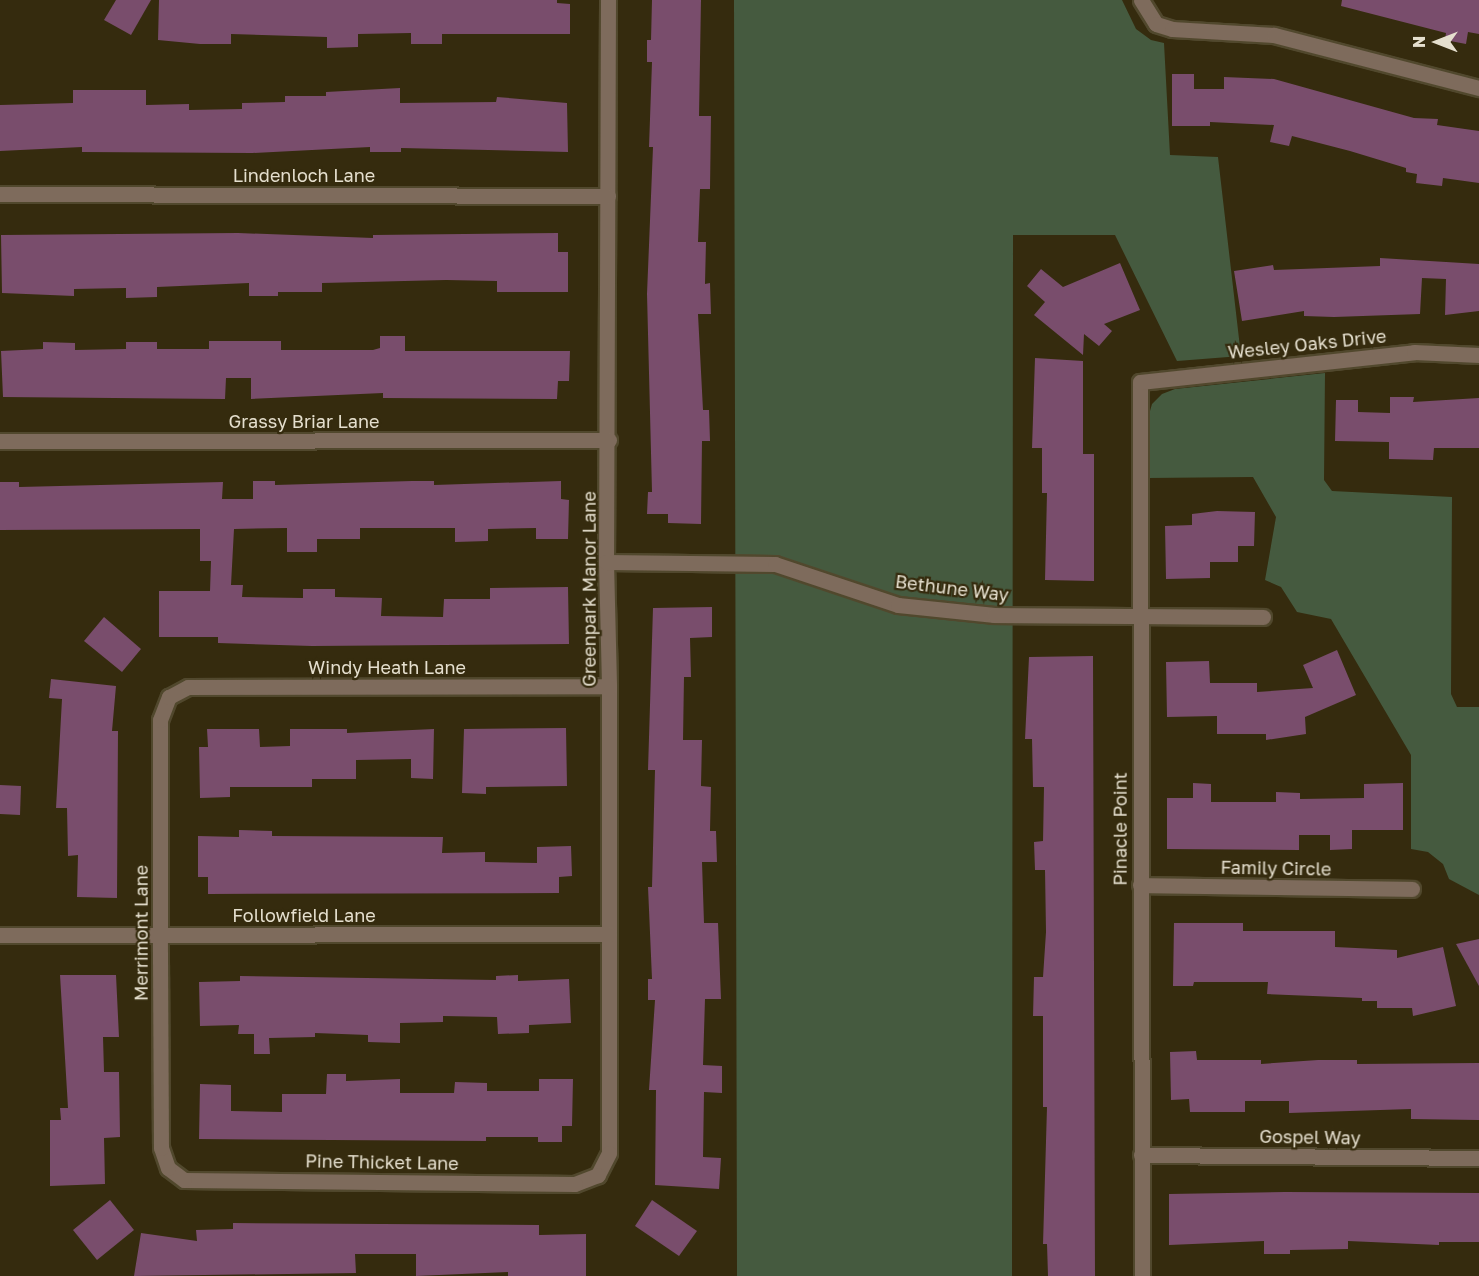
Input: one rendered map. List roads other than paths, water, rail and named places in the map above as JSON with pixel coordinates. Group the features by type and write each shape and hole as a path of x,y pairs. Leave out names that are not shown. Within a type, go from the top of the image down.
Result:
{"street":[{"name":"Greenpark Manor Lane","path":"598,1175 609,1153 609,686 606,562 609,440 608,0"},
{"path":"1140,0 1156,24 1172,29 1274,35 1479,88"},
{"name":"Lindenloch Lane","path":"0,194 608,196"},
{"name":"Wesley Oaks Drive","path":"1140,382 1414,352 1479,355"},
{"name":"Pinacle Point","path":"1140,382 1137,619 1142,1276"},
{"name":"Grassy Briar Lane","path":"0,441 609,440"},
{"name":"Bethune Way","path":"606,562 775,564 898,605 994,615 1137,619 1263,617"},
{"name":"Windy Heath Lane","path":"169,698 188,687 609,686"},
{"name":"Merrimont Lane","path":"168,1168 161,1148 160,720 169,698"},
{"name":"Family Circle","path":"1140,885 1412,889"},
{"name":"Followfield Lane","path":"0,935 609,934"},
{"name":"Gospel Way","path":"1141,1155 1479,1158"},
{"name":"Pine Thicket Lane","path":"168,1168 184,1180 575,1184 598,1175"}]}
